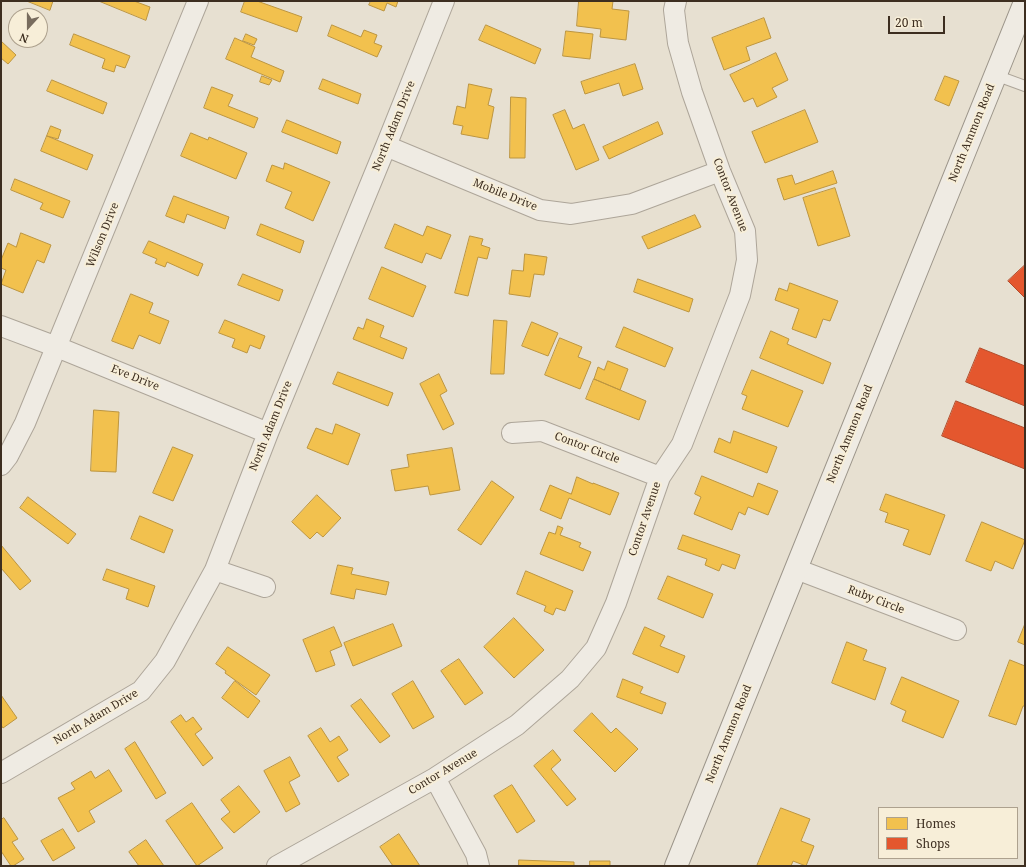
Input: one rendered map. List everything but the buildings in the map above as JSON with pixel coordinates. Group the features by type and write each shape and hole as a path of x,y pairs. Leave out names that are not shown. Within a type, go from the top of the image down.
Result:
{"main road":[{"name":"North Ammon Road","path":"676,866 1025,2"}],"street":[{"name":"Wilson Drive","path":"1,465 8,456 25,424 198,1"},
{"name":"North Adam Drive","path":"1,773 141,692 165,661 215,570 268,433 444,1"},
{"name":"Contor Avenue","path":"277,866 435,778 517,725 570,679 596,648 616,602 660,477 682,444 740,295 747,260 745,231 720,171 692,92 678,43 674,10 676,1"},
{"name":"Mobile Drive","path":"386,146 540,210 571,214 632,204 720,171"},
{"name":"Eve Drive","path":"1,326 57,347 268,433"},
{"name":"Contor Circle","path":"512,433 542,431 660,477"},
{"name":"Ruby Circle","path":"796,569 956,630"},
{"path":"215,570 265,587"},
{"path":"435,778 476,854 479,866"}],"lane":[{"path":"995,75 1025,86"}]}
